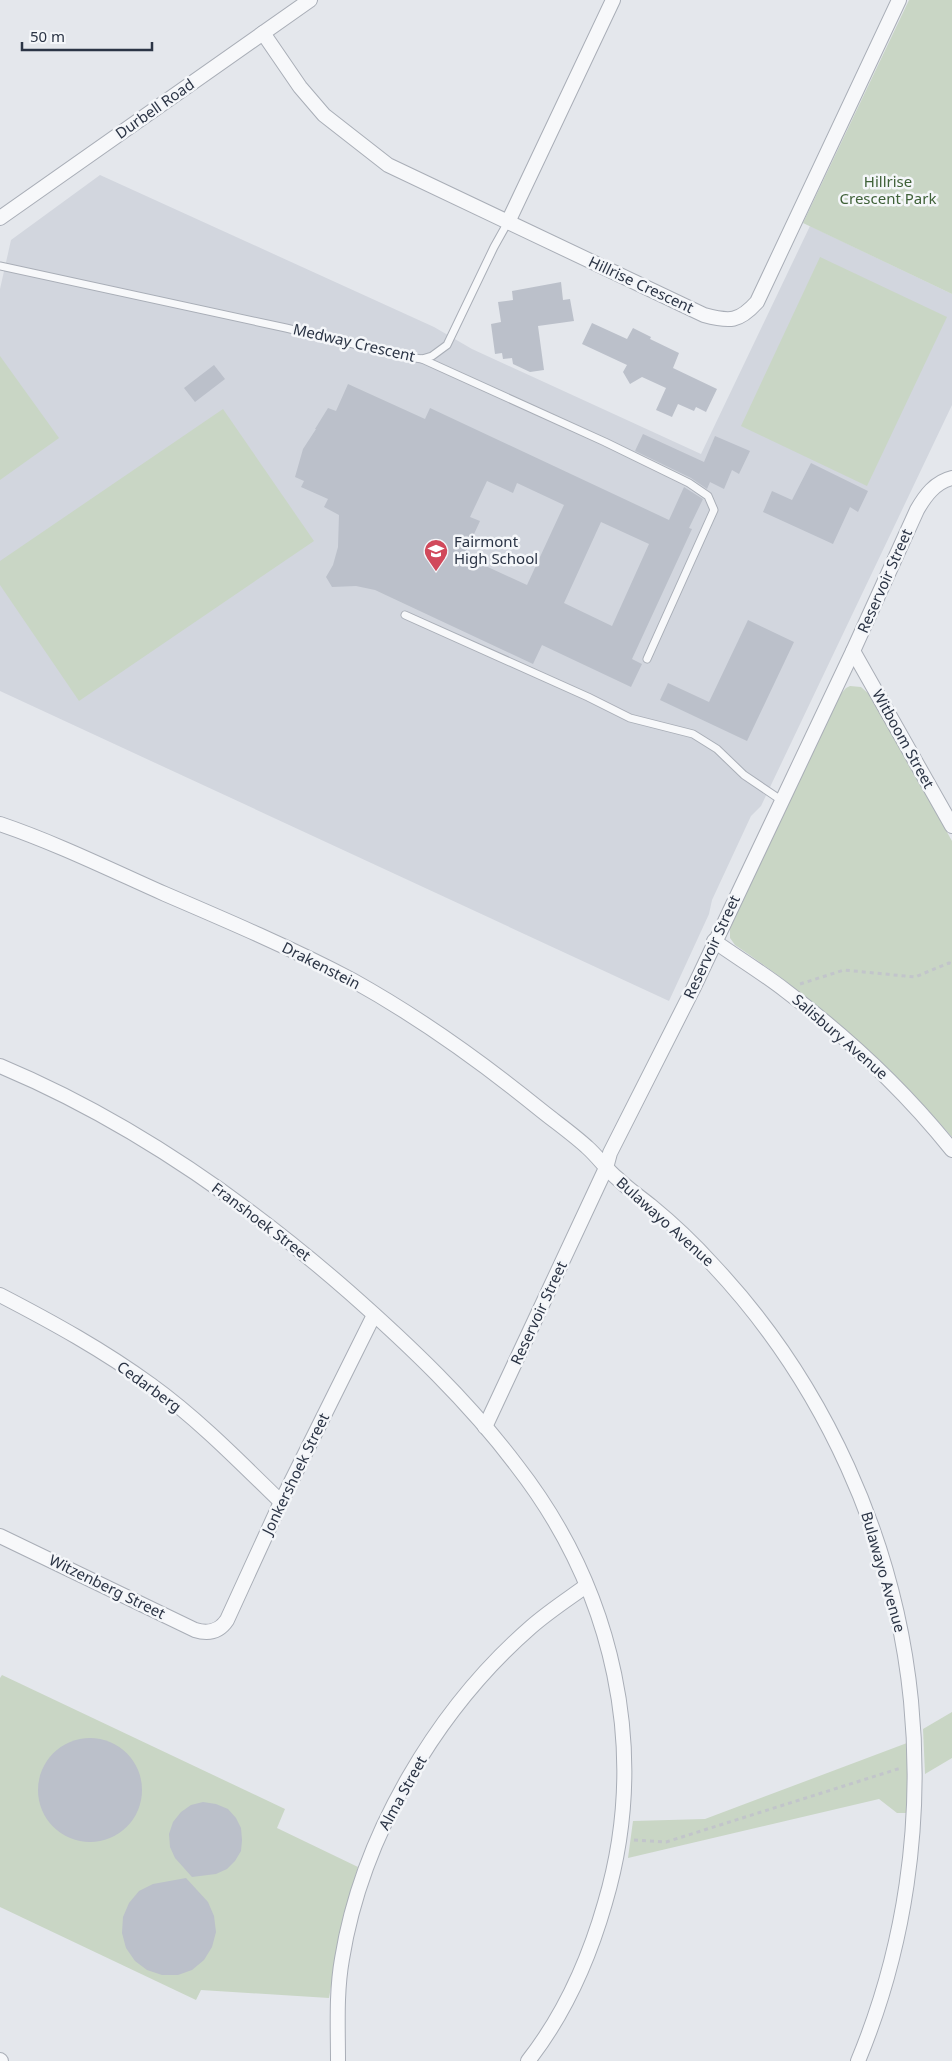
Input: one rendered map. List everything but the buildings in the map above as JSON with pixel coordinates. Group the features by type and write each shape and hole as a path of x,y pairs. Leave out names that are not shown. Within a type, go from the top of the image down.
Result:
{"street":[{"name":"Durbell Road","path":"2,215 310,0"},
{"name":"Medway Crescent","path":"508,222 613,0"},
{"name":"Hillrise Crescent","path":"263,33 312,102 324,115 388,165 704,315 721,320 730,320 740,317 757,302 899,0"},
{"name":"Reservoir Street","path":"485,1427 606,1168 610,1153 692,990 853,651 917,510 926,494 947,479 952,478"},
{"name":"Witboom Street","path":"853,651 952,826"},
{"name":"Drakenstein","path":"0,824 265,938 354,981 435,1032 510,1085 589,1149 606,1168"},
{"name":"Salisbury Avenue","path":"714,941 784,990 830,1026 884,1075 952,1150"},
{"name":"Franshoek Street","path":"0,1066 35,1080 109,1118 202,1177 273,1229 374,1314 429,1367 519,1467 564,1540 586,1586 609,1647 622,1712 626,1776 620,1840 614,1872 601,1916 582,1968 559,2012 528,2061"},
{"name":"Bulawayo Avenue","path":"606,1168 683,1234 739,1294 787,1358 830,1430 867,1512 898,1613 908,1669 916,1764 914,1824 893,1956 858,2061"},
{"name":"Cedarberg","path":"0,1295 70,1332 151,1385 212,1434 281,1502"},
{"name":"Jonkershoek Street","path":"215,1631 227,1620 281,1502 374,1314"},
{"name":"Witzenberg Street","path":"0,1536 195,1630 215,1631"},
{"name":"Alma Street","path":"338,2061 337,2008 342,1959 357,1896 381,1830 414,1769 452,1713 491,1667 532,1626 586,1586"}],"lane":[{"name":"Medway Crescent","path":"0,266 121,291 422,359 432,356 447,345 508,222"},
{"path":"422,359 605,442 688,483 708,496 714,510 647,660"},
{"path":"405,614 630,718 694,734 716,749 744,775 782,800"}],"path":[{"path":"784,990 844,970 915,977 949,963 952,964"},
{"path":"620,1840 666,1842 916,1764"}],"shaded area":[{"name":"Fairmont High School","path":"100,175 434,327 472,349 701,454 810,226 952,294 952,405 761,806 751,816 712,900 709,914 669,1001 0,691 0,289 11,240"}],"green space":[{"name":"Hillrise Crescent Park","path":"909,0 952,0 952,294 803,223"},
{"path":"820,257 947,317 867,486 741,426"},
{"path":"0,356 59,438 0,480"},
{"path":"223,409 314,541 79,701 0,585 0,561"},
{"path":"850,686 861,687 870,695 952,841 952,1137 877,1058 822,1010 735,945 730,938 730,927 839,696"},
{"path":"2,1675 285,1809 277,1828 358,1867 342,1922 329,1998 201,1990 196,2000 0,1907 0,1678"},
{"path":"952,1712 952,1758 925,1774 923,1729"},
{"path":"907,1743 908,1813 897,1813 879,1799 628,1858 633,1821 705,1819"}],"place":[{"name":"Fairmont High School","path":"436,572"}]}
